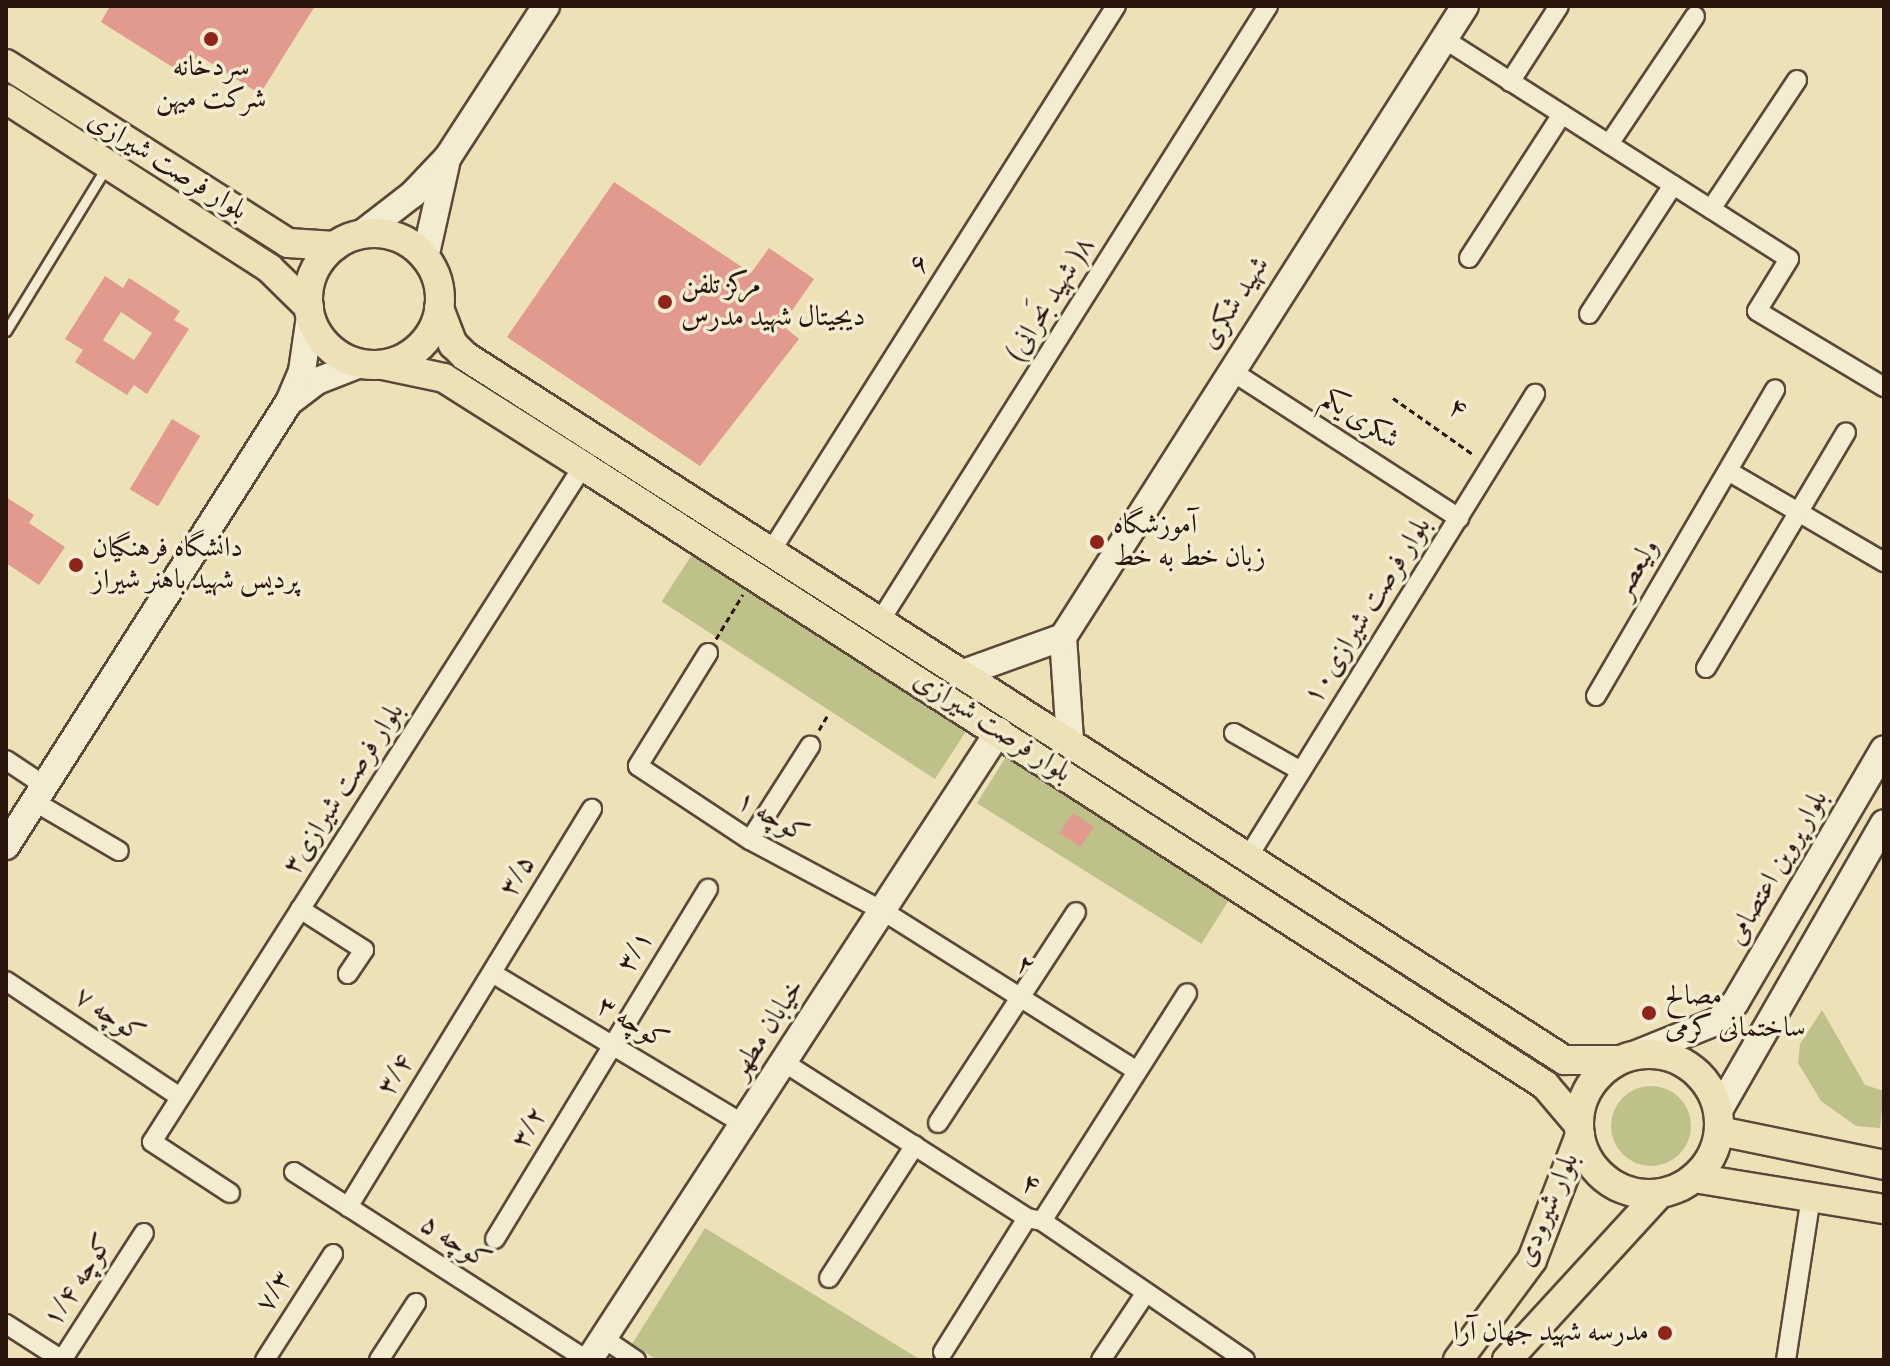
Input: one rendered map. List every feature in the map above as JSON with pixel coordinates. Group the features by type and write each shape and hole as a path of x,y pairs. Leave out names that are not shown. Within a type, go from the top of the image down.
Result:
{"main road":[{"name":"بلوار فرصت شیرازی","path":"6,64 288,243 347,240"},
{"name":"بلوار فرصت شیرازی","path":"6,99 269,268 310,312"},
{"path":"396,237 425,258 437,282 439,308 424,342 409,356 372,364 329,347 310,312 312,277 347,240 396,237"},
{"name":"بلوار فرصت شیرازی","path":"439,308 453,344 465,356 1070,740 1564,1060 1627,1057"},
{"name":"بلوار فرصت شیرازی","path":"372,364 444,378 583,466 1545,1085 1579,1130"},
{"path":"1627,1057 1678,1060 1696,1072 1718,1122 1711,1157 1694,1178 1660,1193 1633,1192 1608,1181 1585,1153 1579,1130 1591,1084 1627,1057"},
{"path":"1718,1122 1780,1146 1884,1165"},
{"name":"بلوار شیرودی","path":"1458,1360 1532,1260 1579,1130"},
{"path":"1775,1191 1765,1167 1780,1146"},
{"path":"1694,1178 1884,1209"},
{"name":"بلوار شیرودی","path":"1507,1360 1660,1193"}],"street":[{"path":"347,240 402,204 448,157 546,6"},
{"name":"۶","path":"771,551 1116,6"},
{"name":"(شهید بَحرانی )۸","path":"880,621 1268,6"},
{"name":"شهید شکری","path":"1063,637 1230,370 1465,6"},
{"path":"1510,82 1559,6"},
{"path":"1609,144 1695,16"},
{"path":"1444,39 1789,259 1757,311 1884,387"},
{"path":"1711,209 1797,80"},
{"path":"1469,258 1562,114"},
{"path":"425,258 428,226 448,157"},
{"path":"1589,314 1673,185"},
{"path":"6,846 289,402 302,371 310,312"},
{"path":"289,402 341,369 372,364"},
{"name":"شکری یکم","path":"1230,370 1459,518"},
{"name":"ولیعصر","path":"1596,696 1775,390"},
{"name":"بلوار فرصت شیرازی۱۰","path":"1248,857 1535,394"},
{"path":"1706,668 1846,432"},
{"name":"۳بلوار فرصت شیرازی","path":"230,1193 152,1142 583,466"},
{"path":"1728,471 1884,562"},
{"path":"963,673 1063,637 1070,740"},
{"name":"کوچه ۱","path":"708,653 638,766 750,840 883,911"},
{"name":"خیابان مطهر","path":"593,1353 999,731"},
{"path":"1234,733 1301,771"},
{"path":"750,840 810,746"},
{"name":"بلوار پروین اعتصامی","path":"1627,1057 1718,1021 1735,1003 1884,749"},
{"path":"6,760 40,794 119,851"},
{"name":"۳/۵","path":"492,973 592,809"},
{"path":"1718,1122 1884,823"},
{"name":"۳/۱","path":"613,1045 708,889"},
{"path":"300,909 364,950 348,974"},
{"name":"۲","path":"883,911 1135,1070"},
{"path":"938,1123 1076,912"},
{"name":"کوچه ۳","path":"492,973 743,1124"},
{"name":"۳/۴","path":"348,1207 492,973"},
{"name":"کوچه ۷","path":"6,981 180,1097"},
{"path":"943,1352 1187,993"},
{"path":"1735,1003 1740,1028 1765,1036"},
{"name":"۳/۲","path":"495,1239 613,1045"},
{"name":"۴","path":"785,1063 1034,1220 1245,1360"},
{"path":"829,1278 915,1145"},
{"name":"کوچه ۵","path":"294,1172 593,1353"},
{"path":"1786,1360 1811,1197"},
{"name":"کوچه ۱/۴","path":"62,1360 144,1233"},
{"name":"۷/۳","path":"265,1360 333,1254"},
{"path":"1101,1360 1145,1294"},
{"path":"379,1360 416,1303"},
{"path":"6,1324 62,1360"},
{"path":"593,1353 636,1360"}],"lane":[{"path":"6,331 108,164"}],"path":[{"name":"۴","path":"1393,398 1490,466"},
{"path":"708,653 754,575"}],"green space":[{"path":"697,547 970,725 935,779 662,602"},
{"path":"1007,755 1232,895 1202,944 977,803"},
{"path":"1822,1010 1865,1085 1884,1091 1880,1128 1856,1126 1821,1101 1798,1063 1800,1044"},
{"path":"1651,1086 1666,1089 1679,1098 1688,1111 1691,1126 1688,1141 1679,1154 1666,1163 1651,1166 1636,1163 1623,1154 1614,1141 1611,1126 1614,1111 1623,1098 1636,1089"},
{"path":"705,1228 921,1360 657,1360 632,1344"}],"building":[{"name":"سردخانه شرکت میهن","path":"110,6 315,6 260,94 198,55 185,75 101,22"},
{"name":"مرکز تلفن دیجیتال شهید مدرس","path":"614,182 751,273 769,248 814,279 782,325 799,339 700,466 507,337"},
{"path":"105,276 123,288 129,278 180,311 174,320 189,329 147,394 134,385 127,395 75,362 83,350 65,339","holes":["121,312 152,333 134,360 103,340"]},
{"path":"172,419 200,436 158,506 130,489"},
{"path":"6,497 34,515 29,523 65,547 39,585 6,563"},
{"path":"1073,813 1094,827 1080,847 1060,833"}],"place":[{"name":"سردخانه شرکت میهن","path":"211,39"},
{"name":"مرکز تلفن دیجیتال شهید مدرس","path":"665,302"},
{"name":"آموزشگاه زبان خط به خط","path":"1097,542"},
{"name":"دانشگاه فرهنگیان پردیس شهید باهنر شیراز","path":"76,565"},
{"name":"مصالح ساختمانی کرمی","path":"1649,1013"},
{"name":"مدرسه شهید جهان آرا","path":"1665,1333"}]}
